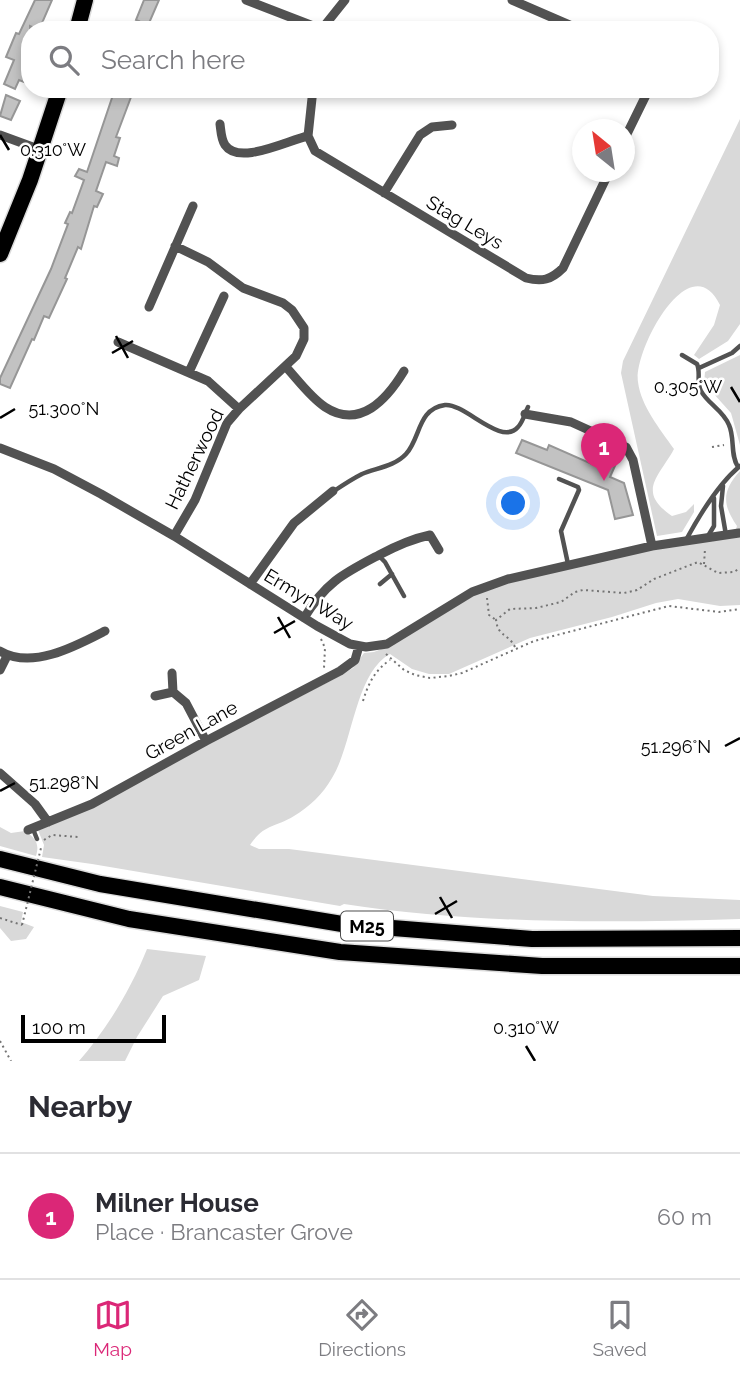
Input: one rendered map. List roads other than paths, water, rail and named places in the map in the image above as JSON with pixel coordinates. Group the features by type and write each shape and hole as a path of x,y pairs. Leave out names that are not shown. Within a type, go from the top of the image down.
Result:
{"highway":[{"path":"79,21 85,0"},
{"path":"0,254 41,150 57,98"},
{"name":"M25","path":"0,859 100,884 342,924 532,939 740,938"},
{"name":"M25","path":"0,887 129,919 340,952 542,966 740,966"}],"street":[{"path":"246,0 300,21"},
{"path":"328,21 345,0"},
{"path":"512,0 560,21"},
{"path":"220,124 223,142 227,148 243,155 308,136 312,98"},
{"path":"635,119 645,98"},
{"path":"384,193 420,135 432,127 452,125"},
{"path":"0,135 41,150"},
{"name":"Stag Leys","path":"308,136 311,145 321,156 526,278 543,281 556,275 562,268 604,182"},
{"path":"149,307 192,205"},
{"name":"Hatherwood","path":"174,536 195,500 219,438 239,409 296,356 304,338 304,328 292,310 275,298 243,288 208,262 175,246"},
{"path":"189,372 224,296"},
{"path":"118,342 208,381 220,389 239,409"},
{"path":"286,367 326,408 343,414 356,414 379,404 404,371"},
{"path":"526,410 571,422 626,447 633,460 652,546"},
{"name":"Ermyn Way","path":"0,447 61,473 174,536 317,626 359,646 382,645 481,588 652,546 739,533"},
{"path":"250,584 294,523 333,491"},
{"path":"304,618 320,594 339,577 395,545 430,535 439,550"},
{"path":"0,670 4,654 20,658 49,654 105,631"},
{"name":"Green Lane","path":"30,829 92,804 349,666 355,660 359,646"},
{"path":"172,673 173,692 186,703 206,741"},
{"path":"155,696 173,692"},
{"path":"0,773 35,804 48,822"}],"lane":[{"path":"699,368 732,353 740,346"},
{"path":"682,355 699,368"},
{"path":"685,541 739,466 735,462 729,424 701,391 699,368"},
{"path":"333,491 358,476 400,460 408,452 425,416 435,409 447,405 498,431 506,432 518,427 526,410"},
{"path":"559,479 578,487 579,490 561,531 568,565"},
{"path":"723,485 721,506 726,535"},
{"path":"706,537 715,526 715,496"},
{"path":"378,556 385,562 404,596"},
{"path":"380,584 392,574"},
{"path":"30,829 39,841"}],"place":[{"name":"Milner House","path":"604,481"}]}
